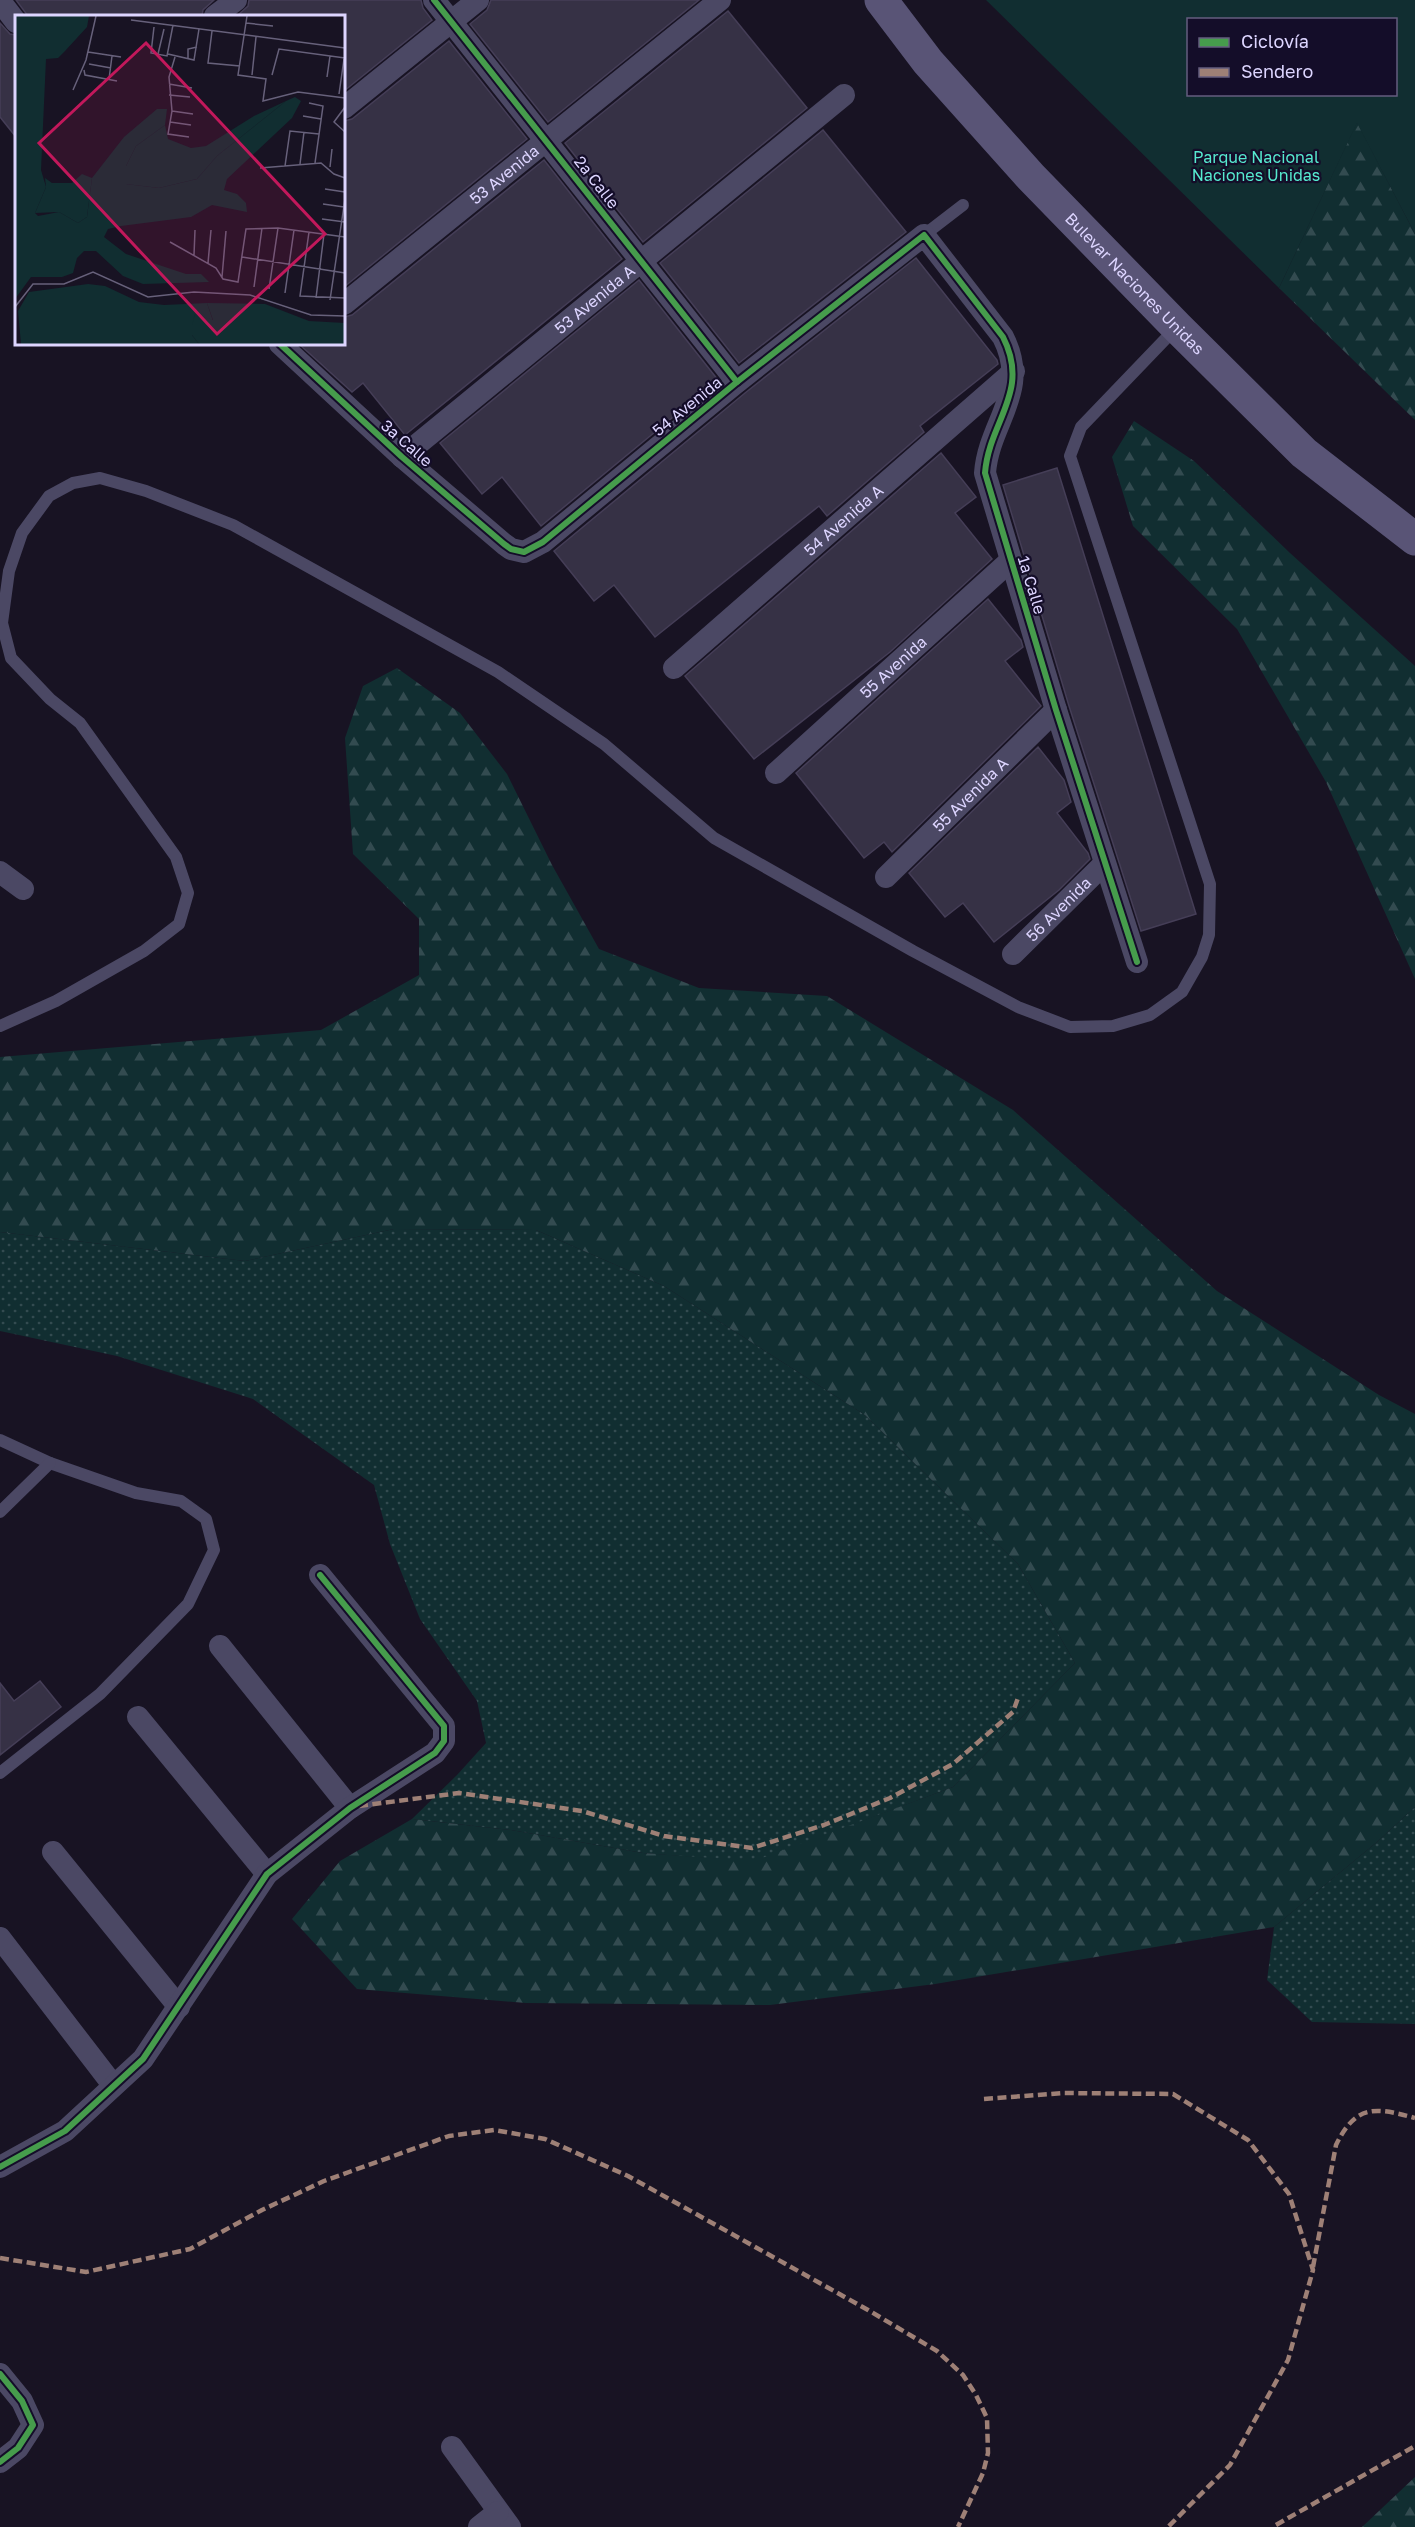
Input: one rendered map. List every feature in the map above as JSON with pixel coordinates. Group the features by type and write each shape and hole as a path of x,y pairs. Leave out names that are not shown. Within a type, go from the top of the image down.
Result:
{"main road":[{"name":"Bulevar Naciones Unidas","path":"881,0 936,71 1031,177 1177,327 1304,453 1415,539"}],"street":[{"path":"217,15 236,0"},
{"name":"2a Calle","path":"434,0 737,382"},
{"path":"345,107 478,0"},
{"name":"53 Avenida","path":"345,303 720,0"},
{"path":"1,1 15,21"},
{"name":"53 Avenida A","path":"402,457 844,95"},
{"path":"924,235 1003,337 1010,352 1014,371"},
{"name":"54 Avenida","path":"524,552 543,542 737,382 924,235"},
{"name":"3a Calle","path":"286,346 402,457 504,544 511,549 524,552"},
{"name":"1a Calle","path":"1014,371 1011,388 988,454 985,473 1056,710 1137,962"},
{"name":"54 Avenida A","path":"674,668 1014,371"},
{"name":"55 Avenida","path":"776,773 1011,561"},
{"name":"55 Avenida A","path":"886,877 1056,710"},
{"name":"56 Avenida","path":"1013,954 1104,864"},
{"path":"0,872 23,889"},
{"path":"0,2167 65,2131 143,2059 267,1874 350,1808 435,1753 444,1741 444,1726 320,1575"},
{"path":"220,1646 350,1808"},
{"path":"138,1717 267,1874"},
{"path":"53,1852 179,2007"},
{"path":"0,1938 113,2085"},
{"path":"0,2374 22,2401 33,2425 18,2448 0,2463"},
{"path":"452,2447 504,2519 479,2527"}],"lane":[{"name":"54 Avenida","path":"924,235 963,205"},
{"path":"0,1026 56,1001 144,951 179,924 188,893 176,857 80,723 50,699 11,658 2,623 9,572 22,533 49,496 73,483 100,478 146,491 233,525 498,672 604,744 714,838 913,951 1018,1007 1070,1028 1113,1026 1150,1014 1182,992 1202,957 1209,935 1210,884 1070,456 1081,428 1177,327"},
{"path":"0,1440 50,1463 136,1493 181,1501 206,1519 214,1550 188,1604 100,1694 0,1773"},
{"path":"0,1512 50,1463"}],"green space":[{"name":"Parque Nacional Naciones Unidas","path":"986,0 1415,0 1415,234 1357,123 1279,288"},
{"path":"1357,122 1415,234 1415,420 1279,288"},
{"path":"1134,421 1194,461 1290,553 1415,666 1415,979 1326,782 1237,629 1133,526 1112,457"},
{"path":"397,668 460,713 507,774 552,865 599,949 699,988 827,996 1013,1110 1217,1291 1379,1395 1415,1414 1415,1807 1377,1842 1274,1927 935,1984 770,2005 526,2003 357,1989 292,1919 340,1861 412,1819 511,1830 643,1853 754,1861 953,1787 1075,1663 1018,1564 865,1415 664,1286 536,1230 394,1229 245,1261 0,1232 0,1057 321,1030 419,975 419,919 353,854 345,738 363,686"},
{"path":"394,1229 536,1230 664,1286 865,1415 1018,1564 1075,1663 953,1787 754,1862 643,1853 511,1830 412,1819 486,1743 477,1701 420,1619 390,1544 374,1485 253,1399 117,1356 0,1331 0,1232 245,1261"},
{"path":"1415,1807 1415,2024 1312,2022 1267,1980 1274,1927 1377,1842"},
{"path":"1415,2477 1415,2527 1362,2527"}],"building":[{"path":"16,0 214,0 203,10 202,15 27,15"},
{"path":"249,0 421,0 423,8 432,20 345,90 345,15 238,15 248,6"},
{"path":"491,0 699,0 548,122 470,24 487,10"},
{"path":"728,11 807,108 643,242 565,143"},
{"path":"0,23 10,34 15,35 15,136 0,117"},
{"path":"449,41 527,139 345,286 345,121 352,119"},
{"path":"823,130 906,232 739,363 660,263"},
{"path":"544,160 622,259 405,435 363,383 352,392 300,345 345,345 345,317 352,315"},
{"path":"916,258 998,364 920,426 924,432 827,516 819,506 655,637 614,585 594,601 554,551 745,393"},
{"path":"639,280 718,380 541,526 502,477 482,494 440,443"},
{"path":"941,453 976,497 955,513 992,559 890,652 754,759 685,676"},
{"path":"1057,468 1196,914 1141,931 1069,706 1003,485"},
{"path":"988,599 1021,640 1023,647 1005,661 1041,706 892,852 884,842 864,858 796,773"},
{"path":"1038,747 1064,780 1071,802 1057,813 1088,853 1090,859 1059,890 994,942 963,903 945,917 909,873"},
{"path":"40,1681 61,1707 0,1755 0,1683 14,1701"}],"marked path":[{"path":"359,1806 459,1793 582,1811 664,1836 752,1848 824,1825 890,1798 953,1764 1013,1712 1018,1698"},
{"path":"984,2099 1064,2093 1173,2094 1248,2140 1289,2194 1313,2270 1288,2360 1230,2465 1168,2527"},
{"path":"1313,2267 1336,2145 1343,2132 1351,2122 1368,2112 1389,2112 1415,2118"},
{"path":"0,2258 86,2272 190,2249 262,2210 324,2181 449,2136 494,2130 545,2139 628,2176 868,2310 937,2351 963,2375 987,2418 988,2453 983,2473 958,2527"},
{"path":"1276,2525 1415,2446"}],"cycle path":[{"path":"434,0 737,382"},
{"path":"281,345 402,457 504,544 511,549 524,552 543,542 737,382 924,235 1003,337 1010,357 1013,374 1011,390 993,438 985,473 1056,710 1137,962"},
{"path":"0,2167 65,2131 143,2059 267,1874 350,1808 435,1753 444,1741 444,1726 320,1575"},
{"path":"0,2374 22,2401 33,2425 18,2448 0,2462"}]}
